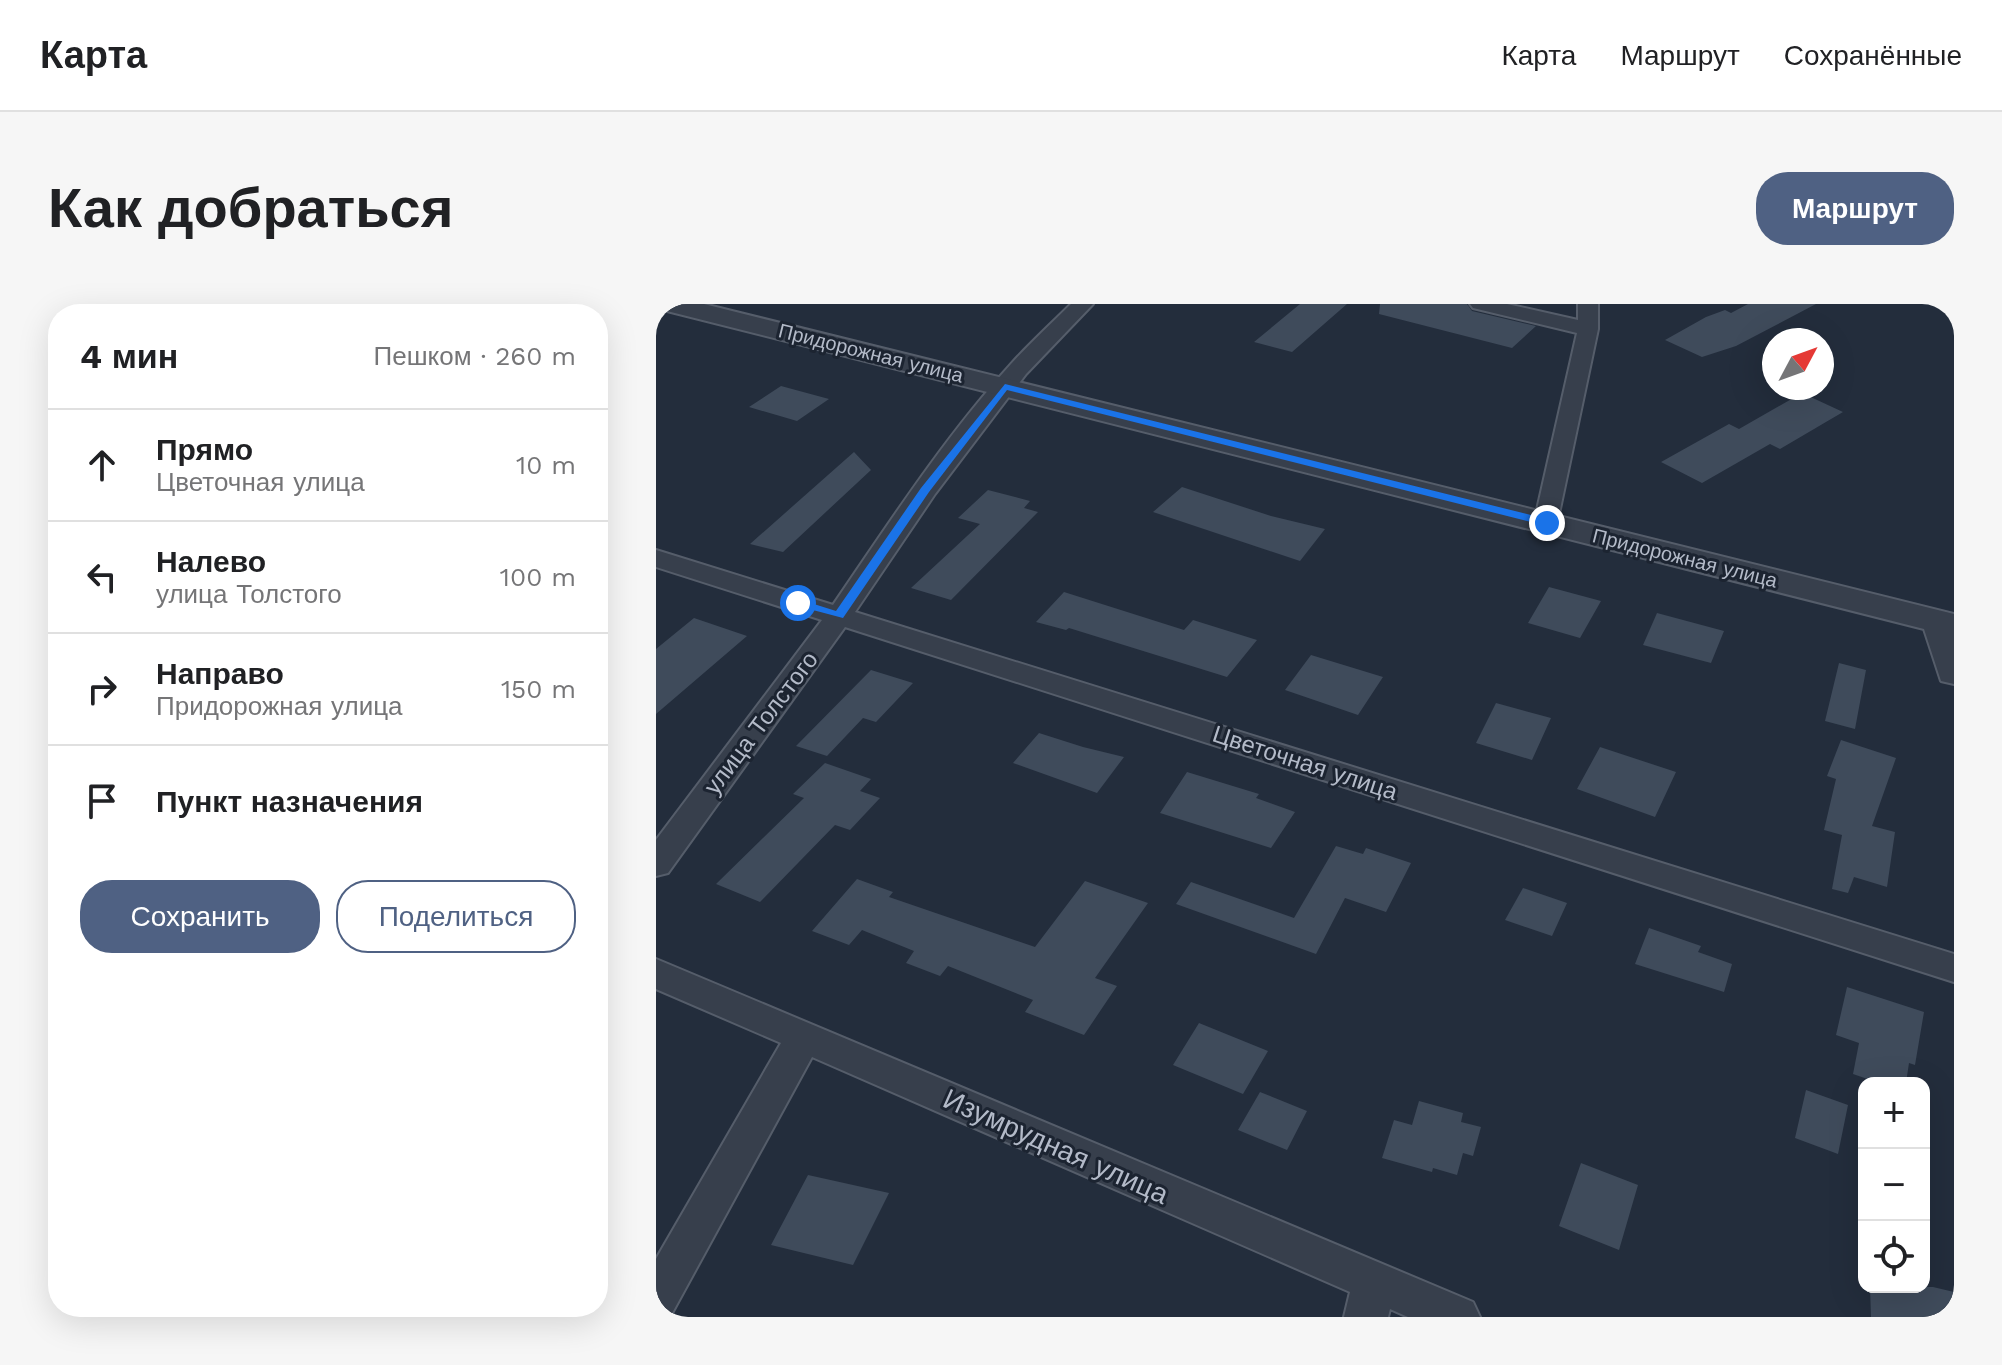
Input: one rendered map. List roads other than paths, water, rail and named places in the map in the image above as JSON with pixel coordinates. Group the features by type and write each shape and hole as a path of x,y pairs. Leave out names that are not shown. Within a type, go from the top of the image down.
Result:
{"street":[{"name":"Придорожная улица","path":"672,304 1947,623"},
{"name":"улица Толстого","path":"656,864 839,616 925,490 1005,387 1083,304"},
{"path":"1480,304 1588,329"},
{"path":"1547,523 1588,329 1588,304"},
{"name":"Цветочная улица","path":"656,558 1954,968"},
{"path":"1947,623 1954,672"},
{"name":"Изумрудная улица","path":"656,973 804,1037 1370,1300 1458,1317"},
{"path":"656,1300 804,1037"}]}
